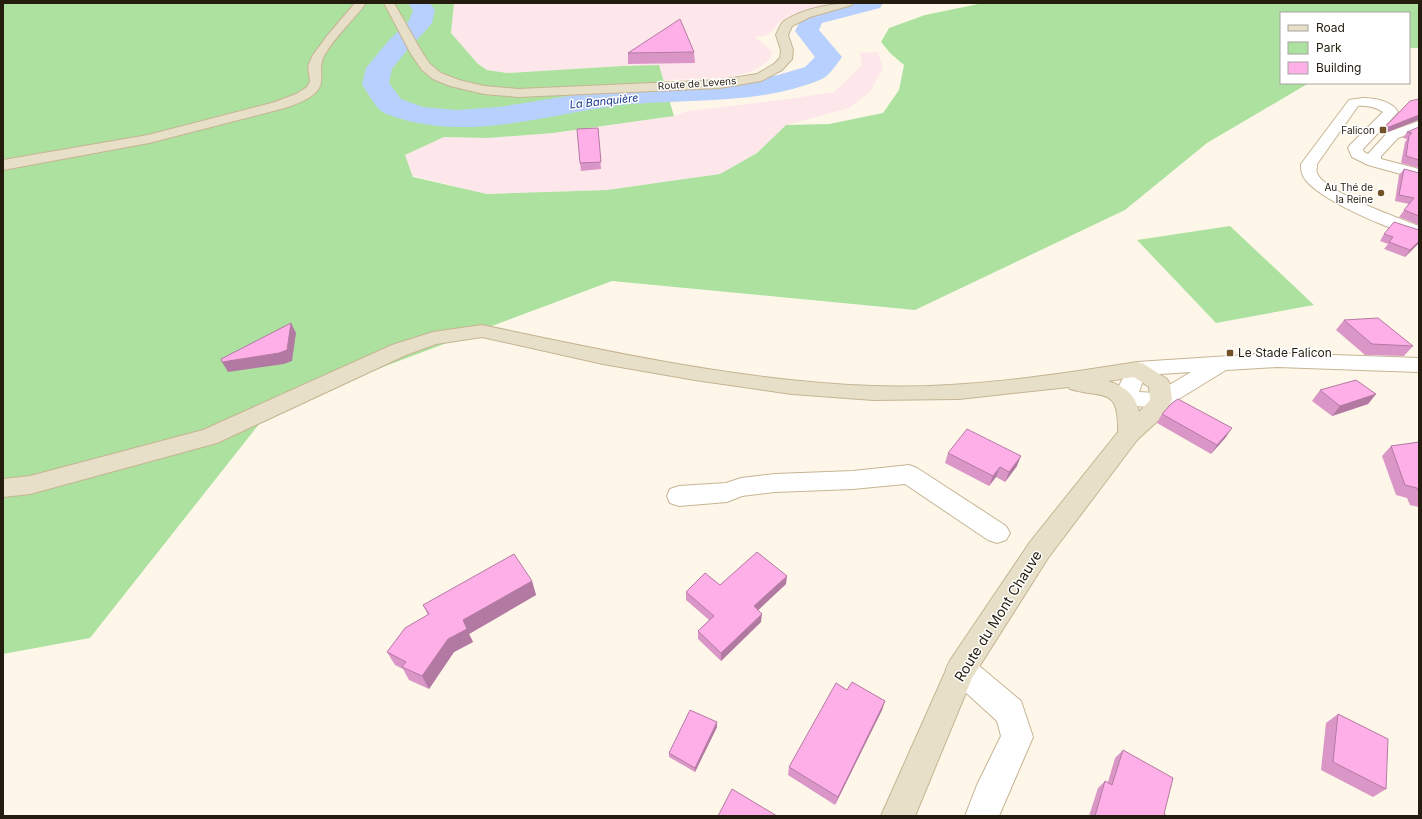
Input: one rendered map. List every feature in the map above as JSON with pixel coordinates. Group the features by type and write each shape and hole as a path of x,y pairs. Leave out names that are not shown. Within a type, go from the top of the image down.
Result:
{"street":[{"path":"3,164 149,140 280,105 301,97 312,89 316,81 314,66 319,56 331,38 361,3"},
{"name":"Route de Levens","path":"389,3 417,54 426,67 437,76 455,83 484,90 518,93 720,84 761,77 778,67 786,59 787,50 782,35 787,24 806,14 848,3"},
{"path":"1419,174 1373,162 1357,154 1356,148 1391,112 1381,104 1367,101 1354,104 1309,164 1308,171 1312,179 1334,195 1419,232"},
{"path":"1373,162 1374,155 1393,135 1419,125"},
{"path":"3,488 30,486 209,437 399,350 433,338 458,333 482,331 603,357 696,374 792,387 873,393 959,392 1050,383 1137,369 1224,362 1277,360 1419,365"},
{"path":"1050,383 1095,386 1124,398 1152,402 1161,400 1224,362"},
{"path":"1129,434 1130,417 1124,398 1137,369"},
{"path":"1137,369 1159,384 1161,400"},
{"name":"Route du Mont Chauve","path":"898,816 961,669 1039,550 1129,434 1154,411 1161,400"},
{"path":"679,496 727,492 741,487 775,483 853,480 909,474 997,533"},
{"path":"961,669 1010,712 1017,737 988,796 982,816"}],"shaded area":[{"path":"454,3 831,3 790,15 778,23 774,30 764,36 755,37 772,51 770,59 759,68 747,73 724,78 664,80 659,72 658,66 622,66 507,73 487,70 478,64 451,33"},
{"path":"878,52 883,68 870,92 849,108 786,125 757,153 720,174 607,190 487,194 413,176 404,155 444,137 488,138 553,133 674,116 688,111 834,92 862,65 860,53"}],"green space":[{"path":"3,3 454,3 451,33 478,64 487,70 507,73 659,65 674,116 553,133 488,138 444,137 405,155 413,177 487,194 607,190 720,174 757,153 786,125 829,124 883,113 899,90 904,65 890,53 881,42 889,28 925,15 983,3 1419,3 1419,48 1410,48 1410,12 1280,12 1280,84 1307,84 1207,143 1125,210 915,310 612,281 271,409 90,638 3,654"},
{"path":"1230,226 1314,305 1216,323 1137,240"}],"building":[{"path":"680,19 694,52 628,53"},
{"path":"1419,99 1419,115 1389,127 1386,126 1410,101"},
{"path":"1419,127 1419,160 1406,156 1409,136 1412,133 1407,132"},
{"path":"598,128 601,162 580,163 577,129"},
{"path":"1404,169 1419,173 1419,216 1404,210 1414,198 1399,195"},
{"path":"1394,222 1419,230 1419,241 1410,250 1389,242 1393,237 1384,234"},
{"path":"1378,318 1413,346 1372,344 1344,320"},
{"path":"291,323 287,350 279,353 222,362 221,359"},
{"path":"1356,380 1376,394 1340,406 1320,390"},
{"path":"1178,399 1232,428 1217,445 1162,414"},
{"path":"967,429 1021,456 1009,472 1000,467 993,476 948,453"},
{"path":"1419,442 1419,493 1417,488 1405,485 1391,446"},
{"path":"757,552 787,576 754,606 762,614 721,653 698,631 714,616 686,592 705,573 720,585"},
{"path":"514,554 532,581 463,620 467,629 448,639 422,676 402,667 406,662 387,652 405,628 429,614 423,605"},
{"path":"852,682 885,701 838,797 789,767 836,683 847,690"},
{"path":"690,710 717,722 695,768 669,753"},
{"path":"1338,714 1388,739 1386,789 1333,762"},
{"path":"1123,750 1173,778 1164,814 1167,816 1095,816 1105,781 1112,785"},
{"path":"732,789 777,816 718,816"}],"waterway":[{"name":"La Banquière","path":"419,3 424,10 420,23 399,44 379,68 375,84 391,105 419,115 457,119 499,116 588,101 632,96 718,92 781,83 814,73 829,57 807,31 812,19 872,3"}],"place":[{"name":"Falicon","path":"1383,130"},
{"name":"Au Thé de la Reine","path":"1381,193"},
{"name":"Le Stade Falicon","path":"1230,353"}]}
